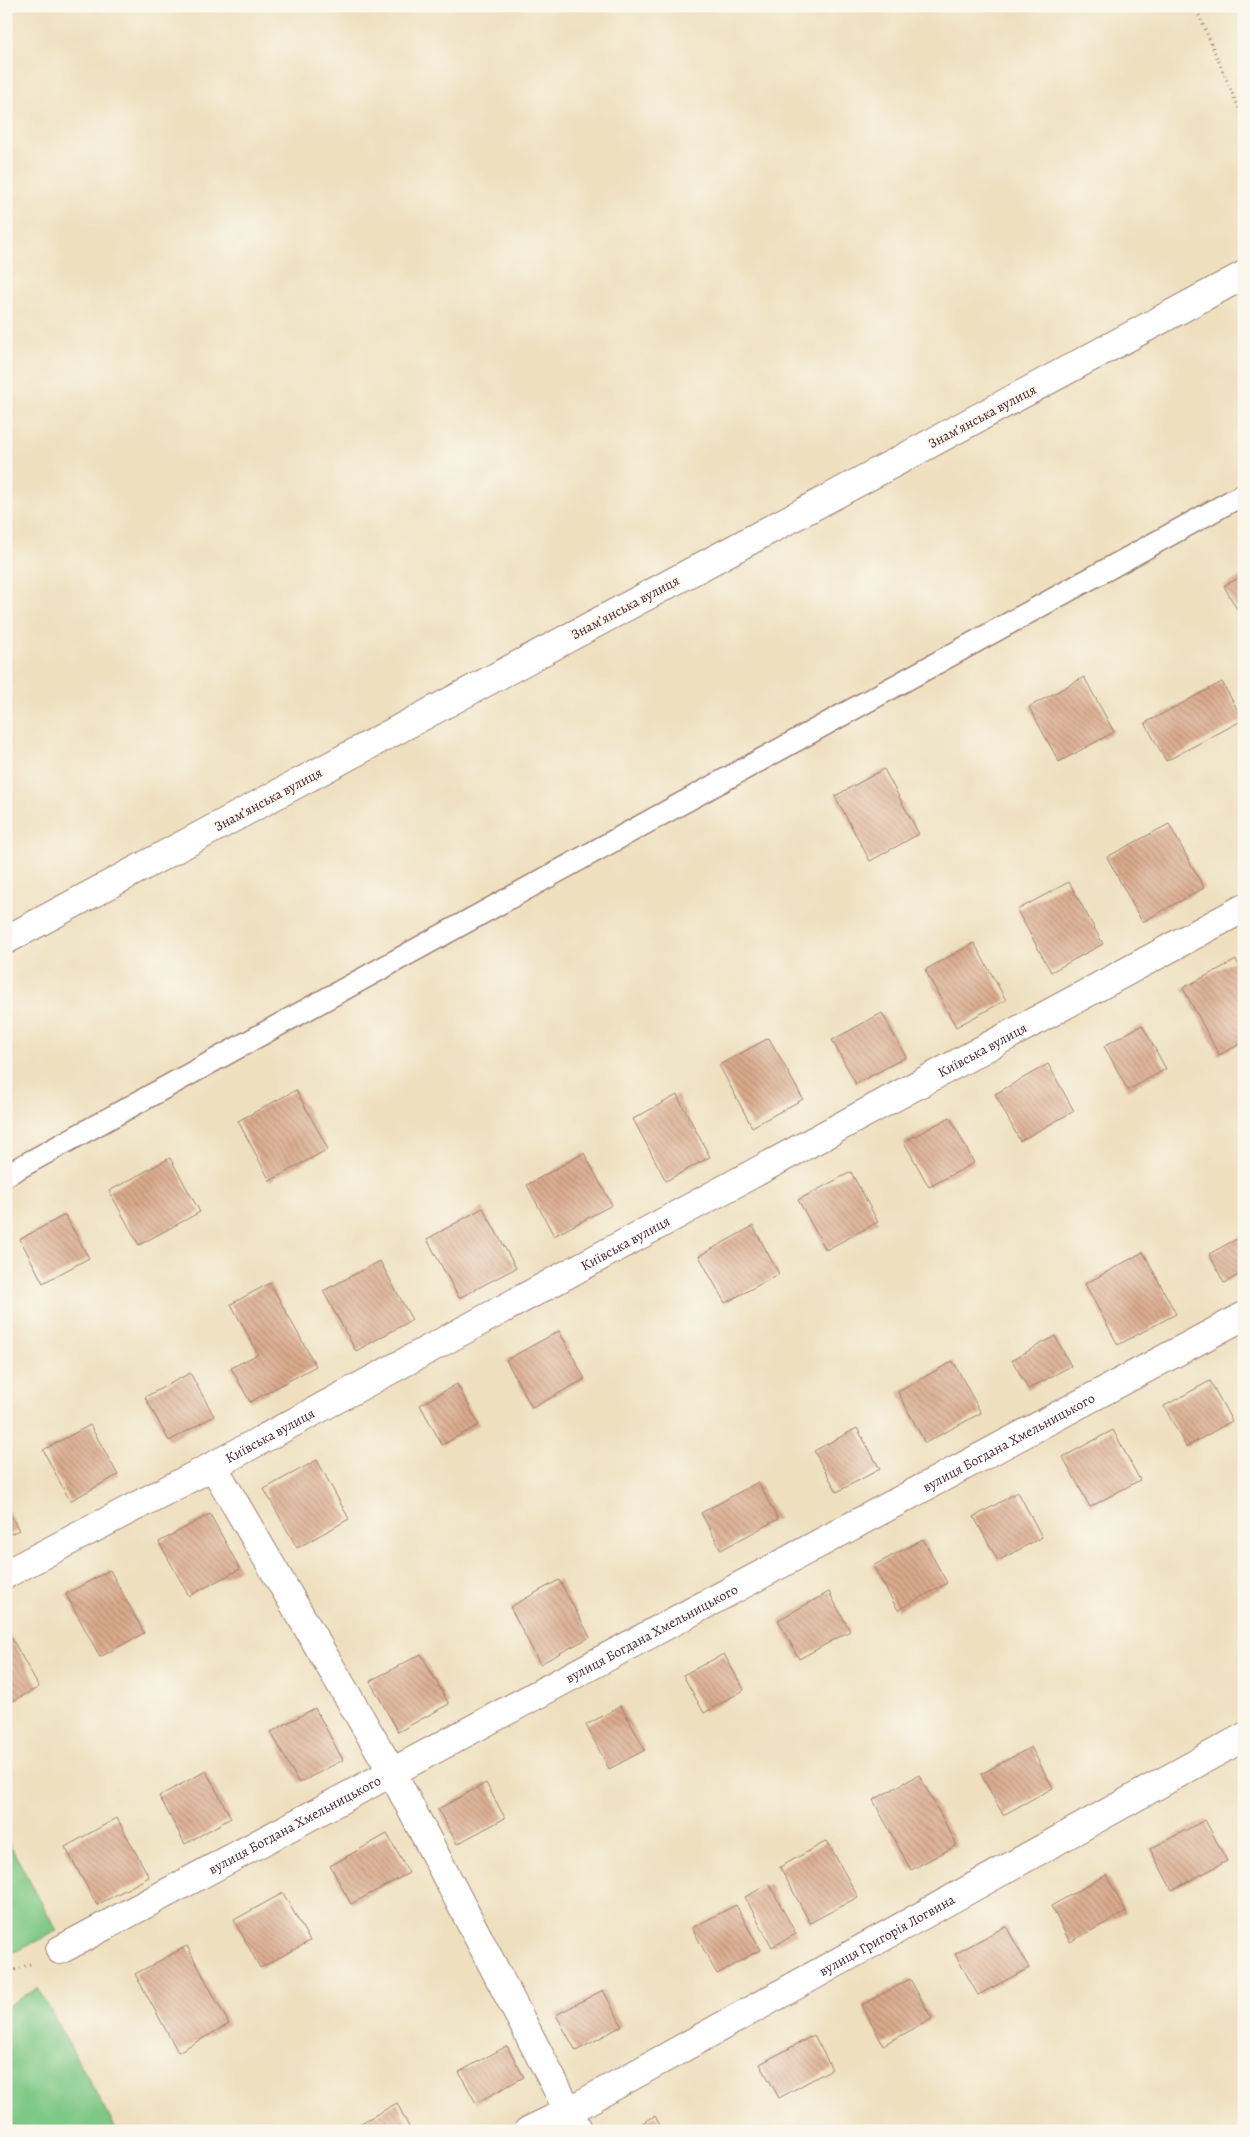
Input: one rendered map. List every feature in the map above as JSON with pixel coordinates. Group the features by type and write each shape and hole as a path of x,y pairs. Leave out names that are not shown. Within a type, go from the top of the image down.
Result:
{"main road":[{"name":"Знамʼянська вулиця","path":"6,940 1244,274"},
{"name":"Київська вулиця","path":"6,1574 213,1466 1244,908"},
{"name":"вулиця Богдана Хмельницького","path":"60,1950 1244,1316"},
{"path":"213,1466 392,1772 574,2121"},
{"name":"вулиця Григорія Логвина","path":"528,2131 574,2121 1244,1737"}],"lane":[{"path":"6,1175 1244,494"}],"path":[{"path":"1195,6 1244,121"}],"green space":[{"path":"6,1838 57,1931 6,1956"},
{"path":"38,1988 117,2131 6,2131 6,2007"}],"building":[{"path":"1244,575 1244,622 1224,586"},
{"path":"1084,677 1114,732 1059,762 1029,707"},
{"path":"1222,682 1243,720 1166,761 1145,723"},
{"path":"884,769 919,834 870,861 835,796"},
{"path":"1169,824 1204,888 1142,922 1107,857"},
{"path":"1069,882 1103,944 1051,972 1017,910"},
{"path":"974,943 1006,1000 956,1027 925,970"},
{"path":"1236,960 1244,974 1244,1042 1219,1055 1183,988"},
{"path":"882,1013 906,1057 856,1084 832,1040"},
{"path":"1142,1025 1166,1069 1128,1090 1104,1046"},
{"path":"769,1038 803,1099 752,1127 719,1065"},
{"path":"1048,1064 1074,1111 1020,1141 995,1094"},
{"path":"296,1090 328,1149 270,1181 238,1121"},
{"path":"677,1095 710,1157 666,1181 633,1119"},
{"path":"950,1117 974,1163 929,1187 904,1142"},
{"path":"584,1153 612,1205 554,1236 527,1185"},
{"path":"170,1158 200,1212 139,1245 109,1191"},
{"path":"851,1172 878,1222 826,1250 798,1200"},
{"path":"483,1208 516,1268 459,1298 427,1239"},
{"path":"65,1215 89,1258 43,1283 20,1239"},
{"path":"753,1226 779,1274 725,1303 699,1256"},
{"path":"1244,1235 1244,1272 1224,1283 1209,1254"},
{"path":"1143,1252 1176,1314 1118,1345 1085,1284"},
{"path":"380,1261 412,1320 356,1351 323,1291"},
{"path":"270,1283 316,1366 250,1402 231,1368 258,1354 231,1304"},
{"path":"559,1331 585,1379 532,1408 506,1360"},
{"path":"1055,1336 1071,1366 1028,1389 1012,1360"},
{"path":"953,1361 981,1413 925,1443 898,1392"},
{"path":"190,1373 214,1416 169,1441 145,1397"},
{"path":"1210,1381 1232,1421 1186,1447 1164,1406"},
{"path":"457,1384 479,1425 442,1445 420,1405"},
{"path":"90,1425 118,1475 70,1501 43,1450"},
{"path":"857,1428 880,1469 837,1492 814,1451"},
{"path":"1113,1430 1140,1480 1090,1507 1063,1457"},
{"path":"317,1460 349,1519 297,1548 264,1489"},
{"path":"758,1482 778,1519 721,1550 701,1513"},
{"path":"1018,1492 1042,1537 998,1561 974,1517"},
{"path":"6,1507 19,1530 6,1536"},
{"path":"210,1514 240,1569 189,1596 159,1542"},
{"path":"923,1539 947,1583 898,1610 873,1566"},
{"path":"110,1570 144,1633 100,1657 66,1594"},
{"path":"559,1580 590,1637 540,1664 510,1607"},
{"path":"829,1592 850,1631 799,1659 778,1620"},
{"path":"6,1628 39,1687 6,1705"},
{"path":"421,1654 449,1704 398,1732 370,1681"},
{"path":"724,1654 744,1690 704,1713 683,1675"},
{"path":"621,1706 645,1750 609,1769 586,1725"},
{"path":"315,1708 343,1760 299,1783 271,1732"},
{"path":"1031,1747 1053,1788 1003,1815 981,1774"},
{"path":"206,1771 231,1818 185,1844 159,1796"},
{"path":"919,1775 957,1845 911,1870 873,1800"},
{"path":"486,1783 505,1818 457,1844 438,1809"},
{"path":"117,1818 149,1877 97,1905 65,1847"},
{"path":"1205,1820 1227,1861 1172,1890 1150,1849"},
{"path":"387,1834 409,1873 351,1904 330,1866"},
{"path":"827,1841 858,1897 810,1923 780,1867"},
{"path":"1106,1875 1126,1912 1070,1942 1051,1906"},
{"path":"769,1884 796,1934 772,1947 745,1897"},
{"path":"283,1893 310,1941 260,1968 234,1920"},
{"path":"736,1905 760,1950 717,1974 692,1928"},
{"path":"1006,1926 1029,1968 978,1995 955,1954"},
{"path":"187,1946 229,2024 178,2052 135,1974"},
{"path":"910,1979 932,2019 883,2045 862,2005"},
{"path":"603,1990 622,2026 576,2051 556,2015"},
{"path":"814,2035 832,2069 779,2098 760,2064"},
{"path":"507,2046 524,2077 476,2103 459,2072"},
{"path":"397,2103 411,2131 351,2131 350,2129"},
{"path":"655,2116 663,2131 628,2131"}]}
